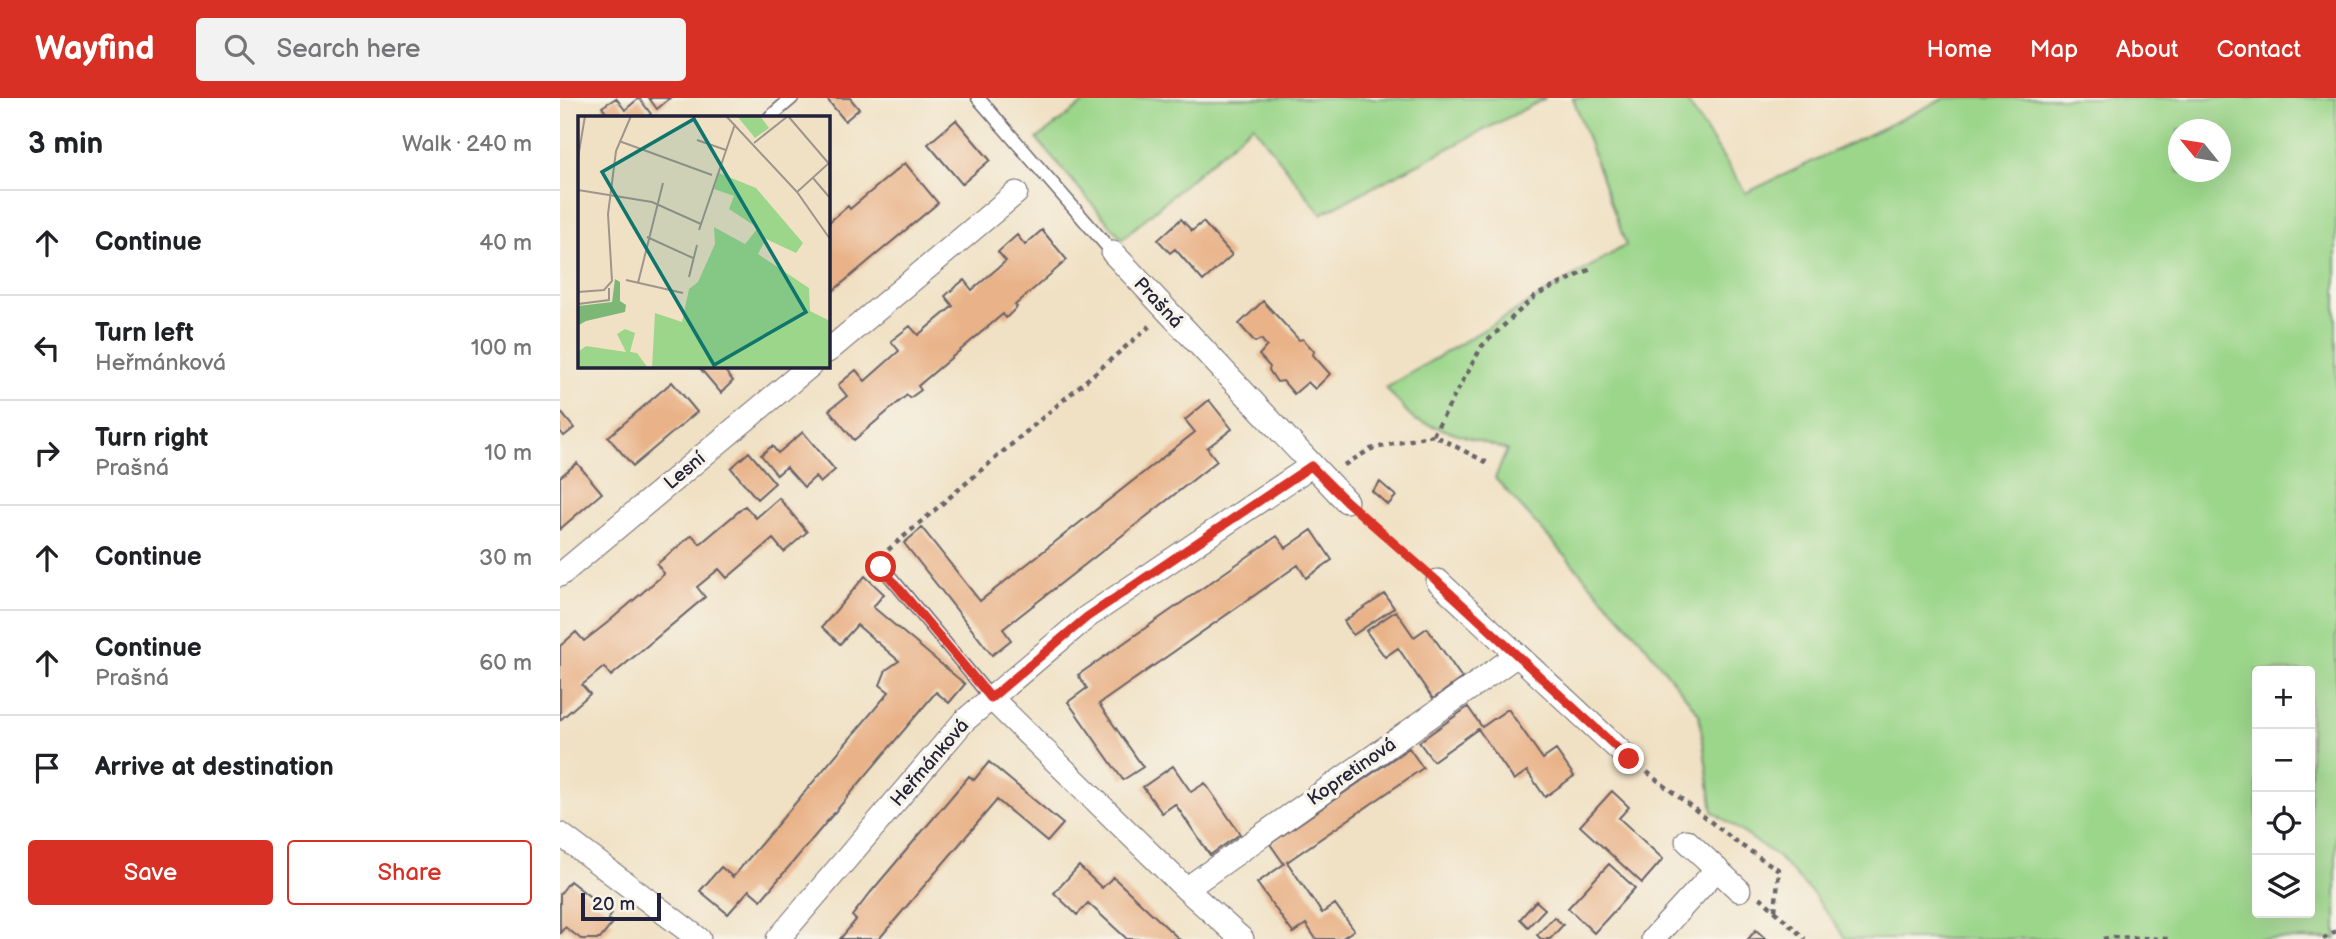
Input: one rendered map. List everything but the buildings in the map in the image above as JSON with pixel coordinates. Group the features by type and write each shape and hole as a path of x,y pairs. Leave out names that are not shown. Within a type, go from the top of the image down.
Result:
{"street":[{"path":"830,349 1016,193"},
{"name":"Prašná","path":"1112,253 1346,501"},
{"name":"Lesní","path":"560,575 808,368"},
{"name":"Heřmánková","path":"778,939 964,721 1087,617 1316,472"},
{"path":"1438,582 1629,759"},
{"name":"Kopretinová","path":"1186,889 1517,655"},
{"path":"991,698 1186,889 1242,939"},
{"path":"560,834 699,939"},
{"path":"1687,841 1739,890"},
{"path":"1653,939 1717,869"}],"lane":[{"path":"771,116 792,98"},
{"name":"Prašná","path":"978,98 1112,253"},
{"path":"881,567 991,698"}],"path":[{"path":"1433,435 1482,346 1535,296 1591,269"},
{"path":"881,567 888,549 1166,312"},
{"path":"1316,472 1371,449 1433,435 1488,463"},
{"path":"1346,501 1438,582"},
{"path":"1629,759 1740,844 1779,870 1775,912"},
{"path":"1739,890 1753,891 1805,939"},
{"path":"2323,939 2336,931"},
{"path":"2103,939 2168,939"}],"green space":[{"path":"1090,98 1546,98 1321,214 1253,125 1122,239 1037,139"},
{"path":"1573,98 1685,98 1746,193 1945,98 2336,98 2336,939 1846,939 1813,894 1777,856 1713,812 1699,714 1640,639 1495,478 1507,450 1414,420 1386,388 1626,245"}],"route":[{"path":"881,567 991,698 1087,617 1311,466 1629,759"}]}
